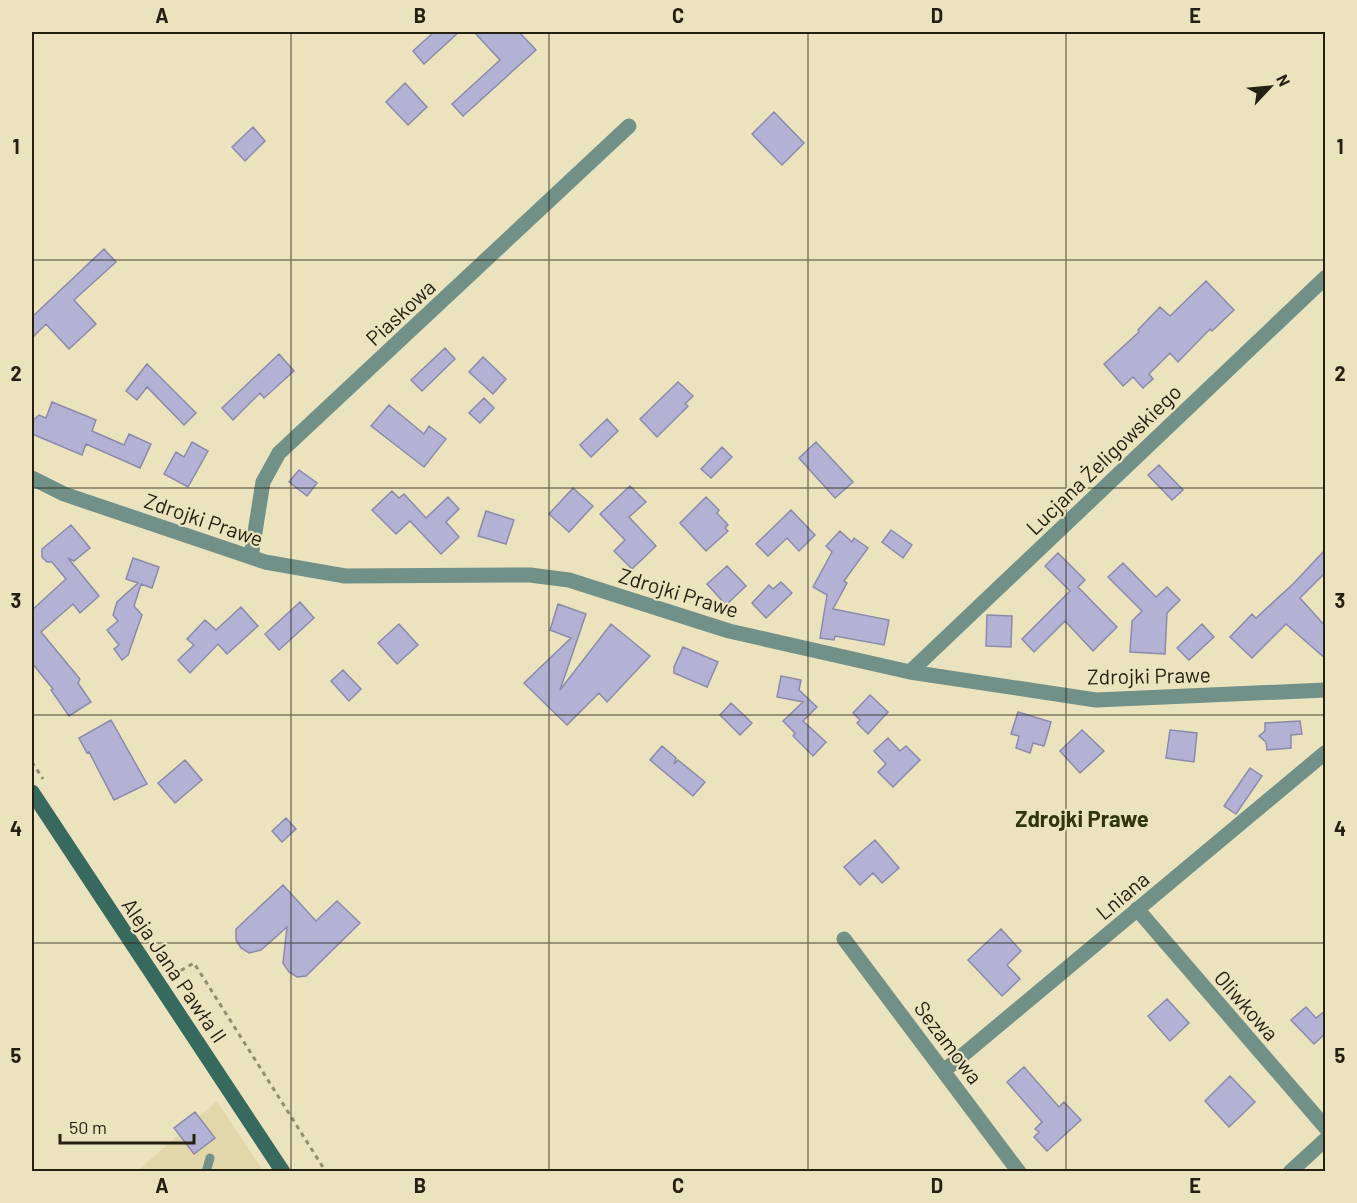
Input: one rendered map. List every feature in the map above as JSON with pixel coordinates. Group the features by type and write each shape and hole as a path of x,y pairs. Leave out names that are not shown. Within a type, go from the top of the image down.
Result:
{"main road":[{"name":"Aleja Jana Pawła II","path":"32,792 283,1172"}],"street":[{"name":"Piaskowa","path":"251,557 263,482 279,453 629,126"},
{"name":"Lucjana Żeligowskiego","path":"910,672 1326,276"},
{"name":"Zdrojki Prawe","path":"32,478 64,494 251,557 314,572 345,576 530,575 569,580 729,631 910,672 1096,700 1326,690"},
{"name":"Lniana","path":"945,1070 1326,752"},
{"name":"Oliwkowa","path":"1137,909 1326,1128"},
{"name":"Sezamowa","path":"844,939 945,1070 1019,1172"},
{"path":"1290,1172 1326,1139"}],"lane":[{"path":"206,1172 210,1158"}],"path":[{"path":"158,983 194,963 326,1172"}],"shaded area":[{"path":"217,1101 263,1171 136,1172"}],"building":[{"path":"434,32 459,32 424,64 413,51"},
{"path":"474,32 519,32 536,50 463,116 452,104 500,60"},
{"path":"405,83 427,107 408,125 386,102"},
{"path":"774,112 804,143 782,165 752,134"},
{"path":"253,127 265,141 245,161 232,147"},
{"path":"104,249 116,262 74,300 96,324 69,349 46,324 32,338 32,317"},
{"path":"1206,281 1234,310 1212,331 1210,329 1178,362 1170,353 1149,374 1153,379 1143,388 1133,377 1123,386 1104,364 1139,332 1138,330 1160,307 1170,316"},
{"path":"445,348 455,359 422,391 411,380"},
{"path":"279,354 294,371 264,398 260,393 233,420 222,408"},
{"path":"483,357 506,379 493,394 469,372"},
{"path":"147,364 196,413 184,425 147,387 137,400 126,391"},
{"path":"678,382 693,396 685,404 688,406 657,437 640,419"},
{"path":"484,398 494,408 480,423 469,413"},
{"path":"52,402 96,420 92,431 124,445 129,434 151,444 140,468 86,444 82,455 32,434 32,421 39,415 46,418"},
{"path":"389,405 424,434 429,426 446,439 424,467 371,426"},
{"path":"607,419 618,431 591,457 580,445"},
{"path":"192,442 208,451 188,487 164,474 176,452 184,457"},
{"path":"816,442 853,482 835,498 799,458"},
{"path":"722,447 732,457 711,478 701,469"},
{"path":"1159,465 1183,490 1172,500 1148,475"},
{"path":"299,470 317,483 307,496 289,482"},
{"path":"630,486 646,502 629,517 656,546 632,569 614,551 625,540 600,514"},
{"path":"573,488 593,506 569,532 549,514"},
{"path":"392,491 399,498 404,494 426,518 448,497 459,509 446,522 459,537 441,554 410,521 396,534 372,510"},
{"path":"706,497 719,510 717,513 728,525 725,528 728,531 706,551 680,523"},
{"path":"791,510 815,535 799,551 787,538 768,556 756,544"},
{"path":"486,511 514,520 506,544 478,536"},
{"path":"71,525 90,548 74,561 68,558 99,596 80,613 73,604 41,632 80,679 78,683 91,702 69,716 51,690 53,689 32,663 32,610 66,579 52,562 47,562 42,557 42,549"},
{"path":"891,530 912,545 903,558 882,542"},
{"path":"840,531 852,542 854,538 868,548 844,581 847,583 833,609 889,620 884,645 835,636 834,640 820,638 827,595 813,587 832,552 826,546"},
{"path":"1326,549 1326,572 1300,598 1326,627 1326,659 1286,624 1252,658 1230,637 1252,614 1256,618"},
{"path":"1058,553 1085,580 1078,587 1117,627 1093,651 1065,621 1034,652 1022,639 1070,591 1045,566"},
{"path":"133,558 159,567 152,588 141,584 134,606 142,615 128,655 122,660 114,649 119,645 107,630 118,621 113,615 117,602 138,583 126,579"},
{"path":"1123,563 1156,597 1167,587 1180,600 1167,613 1165,654 1130,652 1132,621 1142,611 1108,577"},
{"path":"727,566 746,586 726,605 707,584"},
{"path":"781,582 792,593 766,618 752,603 769,585 773,589"},
{"path":"300,602 314,618 279,650 265,634"},
{"path":"558,604 586,614 560,690 611,624 650,656 607,702 599,693 567,725 524,683 571,638 550,630"},
{"path":"241,607 258,626 227,654 218,644 190,673 178,660 194,645 187,639 205,620 216,630"},
{"path":"987,615 1012,616 1011,647 986,646"},
{"path":"399,624 418,645 397,664 378,643"},
{"path":"1202,624 1214,637 1189,660 1177,648"},
{"path":"683,647 718,662 707,687 674,673 674,667"},
{"path":"343,670 361,689 349,701 331,681"},
{"path":"781,676 801,680 799,690 817,707 803,721 826,742 813,756 793,736 795,733 783,721 803,702 777,697"},
{"path":"870,695 888,712 868,734 857,723 860,720 853,713"},
{"path":"731,703 752,723 740,735 720,715"},
{"path":"1018,712 1051,722 1044,746 1033,743 1030,753 1016,748 1019,736 1011,734"},
{"path":"111,720 147,784 114,800 89,752 87,753 79,738"},
{"path":"1300,721 1302,734 1291,735 1291,748 1267,750 1266,742 1259,736 1265,731 1265,723"},
{"path":"1082,730 1104,751 1080,773 1060,751"},
{"path":"1170,730 1197,733 1194,762 1166,758"},
{"path":"888,738 900,751 906,746 920,760 893,787 878,772 886,764 874,751"},
{"path":"662,746 676,758 674,764 678,760 705,782 693,796 650,760"},
{"path":"185,760 202,780 175,803 158,783"},
{"path":"1250,768 1262,776 1236,814 1224,806"},
{"path":"286,818 296,829 282,842 272,831"},
{"path":"875,840 899,868 882,883 873,873 860,885 844,867"},
{"path":"283,885 316,921 337,901 360,923 306,976 297,977 289,972 283,963 287,927 261,950 249,953 241,948 236,940 236,929"},
{"path":"1001,929 1021,951 1007,965 1020,979 1002,996 968,960"},
{"path":"1167,999 1189,1023 1170,1041 1148,1016"},
{"path":"1306,1007 1316,1018 1326,1010 1326,1033 1314,1044 1291,1020"},
{"path":"1024,1067 1059,1107 1064,1102 1081,1120 1047,1151 1034,1137 1039,1132 1035,1129 1042,1122 1007,1082"},
{"path":"1230,1076 1255,1102 1229,1127 1205,1101"},
{"path":"195,1112 215,1138 194,1154 174,1128"}],"district":[{"name":"Zdrojki Prawe","path":"1082,818"}]}
